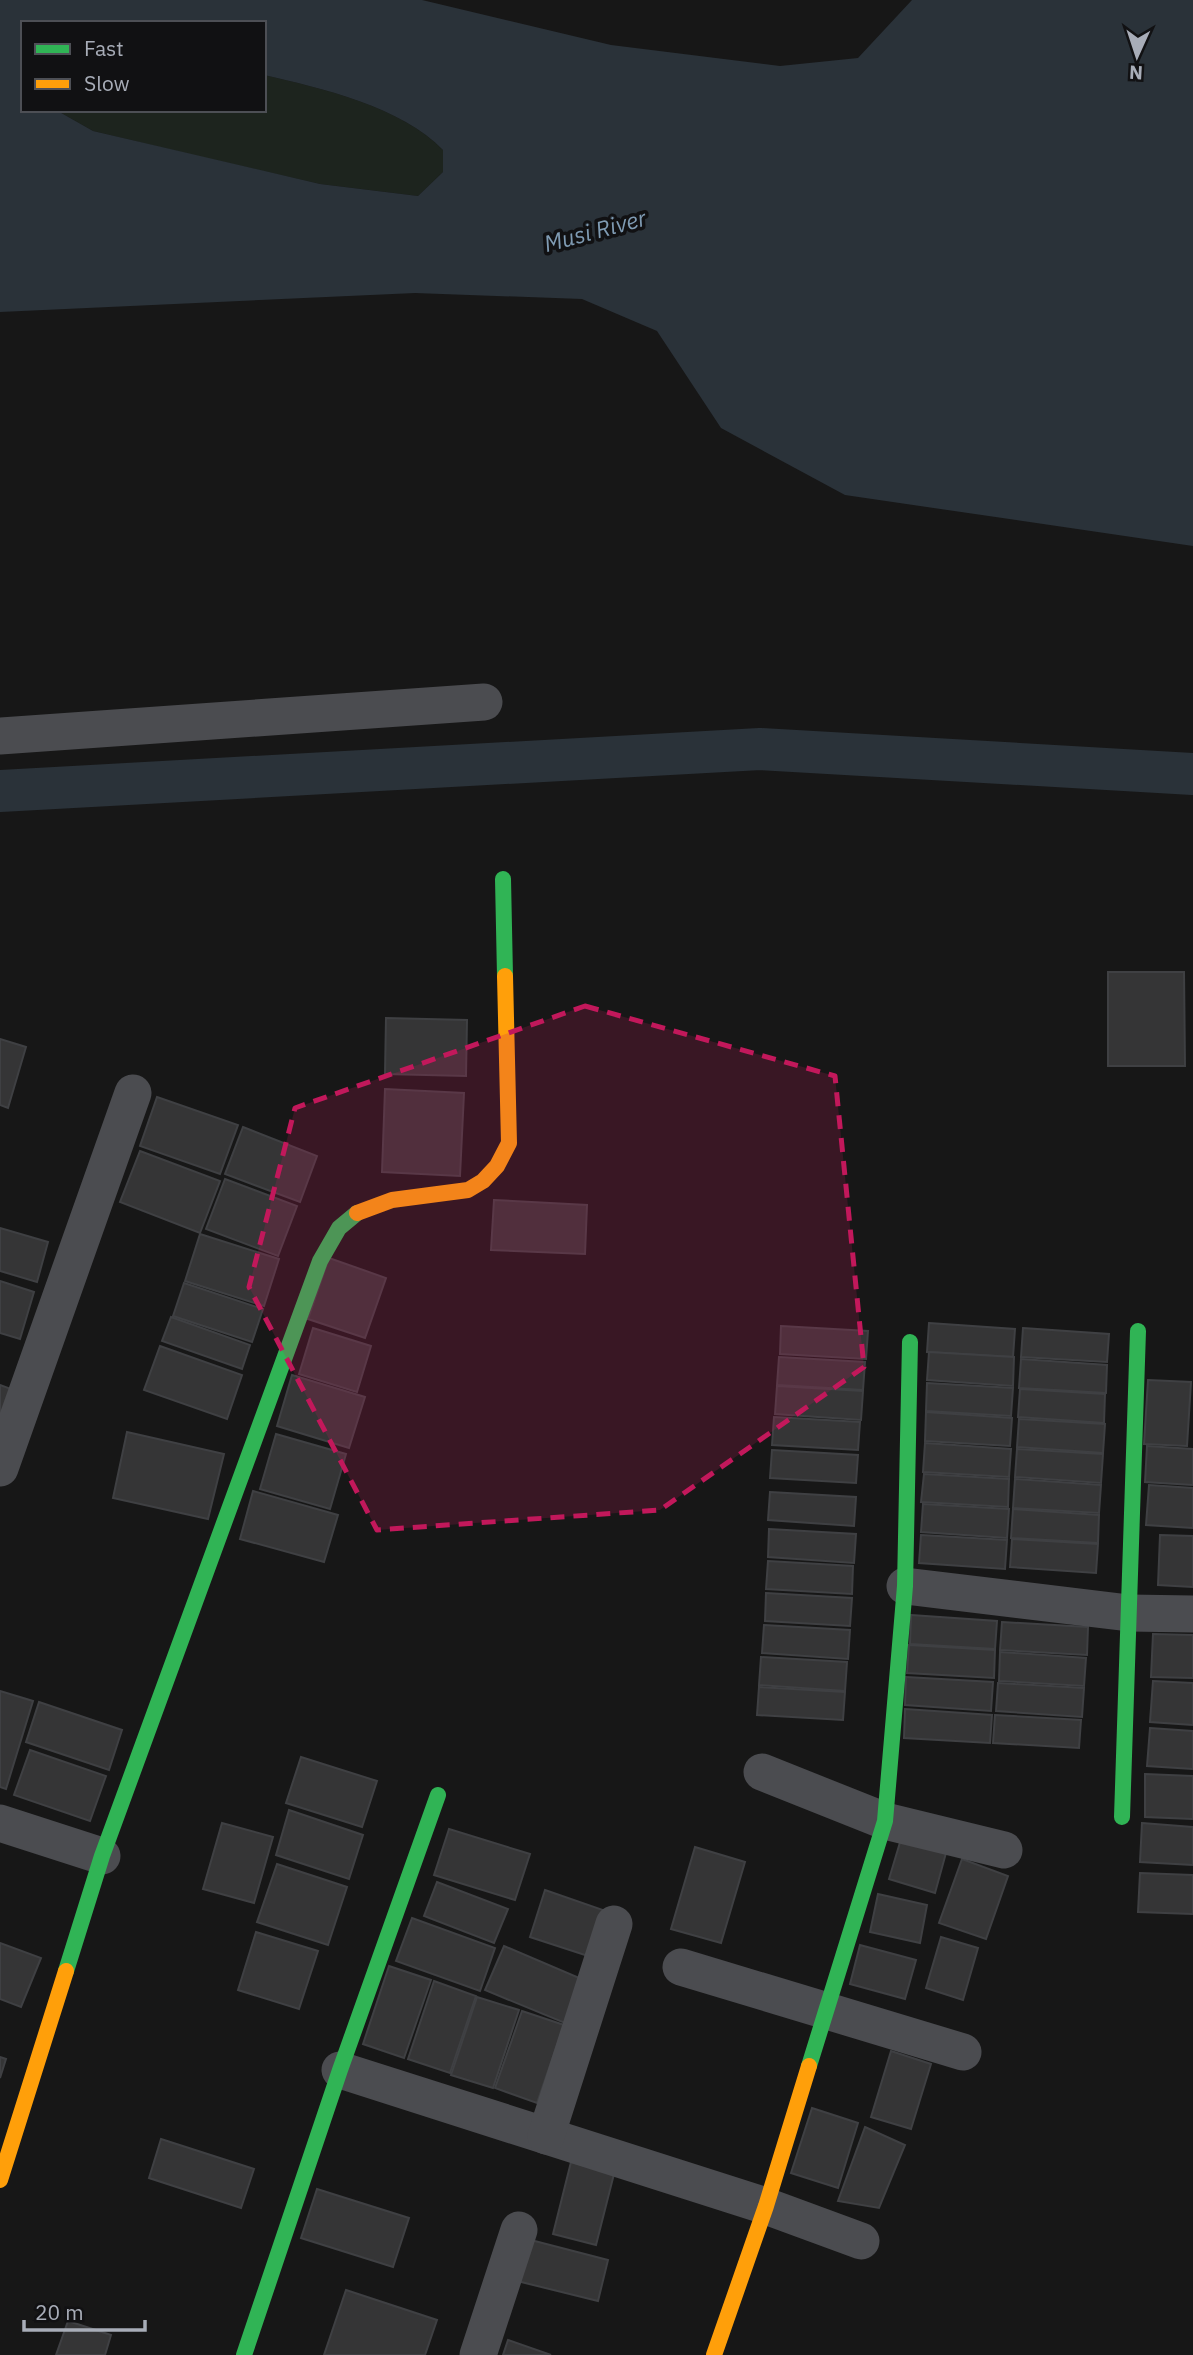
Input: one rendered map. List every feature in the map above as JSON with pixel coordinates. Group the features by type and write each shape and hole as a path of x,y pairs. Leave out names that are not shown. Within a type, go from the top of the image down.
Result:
{"street":[{"path":"0,736 484,702"},
{"path":"0,2180 102,1856 320,1261 348,1218 409,1196 459,1194 484,1182 500,1167 509,1143 503,879"},
{"path":"0,1468 133,1093"},
{"path":"1122,1817 1139,1331"},
{"path":"714,2355 766,2206 885,1821 905,1586 910,1342"},
{"path":"905,1586 1129,1613 1193,1614"},
{"path":"762,1773 885,1821 1004,1850"},
{"path":"244,2355 340,2070 438,1795"},
{"path":"0,1823 102,1856"},
{"path":"546,2136 614,1924"},
{"path":"681,1967 963,2052"},
{"path":"340,2070 766,2206 861,2241"},
{"path":"478,2355 519,2230"}],"highlighted area":[{"path":"585,1006 835,1076 864,1367 660,1510 377,1530 249,1287 295,1108"}],"shaded area":[{"path":"266,75 360,101 406,122 443,150 443,172 418,196 320,184 93,131 60,112 266,112"}],"water":[{"name":"Musi River","path":"0,0 422,0 611,45 780,66 858,58 912,0 1193,0 1193,546 845,495 721,428 657,331 582,299 415,293 0,312"}],"building":[{"path":"1108,972 1184,972 1185,1066 1108,1066"},
{"path":"386,1018 467,1020 466,1076 385,1074"},
{"path":"0,1039 26,1047 8,1108 0,1105"},
{"path":"385,1089 464,1093 460,1176 382,1172"},
{"path":"157,1097 238,1125 220,1174 140,1146"},
{"path":"243,1127 317,1156 300,1202 225,1174"},
{"path":"140,1151 220,1181 200,1233 120,1202"},
{"path":"225,1179 297,1206 278,1256 206,1229"},
{"path":"494,1200 587,1205 585,1254 491,1250"},
{"path":"0,1228 48,1242 37,1282 0,1271"},
{"path":"200,1234 279,1259 264,1306 185,1281"},
{"path":"329,1258 386,1278 365,1338 308,1319"},
{"path":"0,1281 34,1292 20,1339 0,1333"},
{"path":"184,1283 263,1309 252,1342 173,1316"},
{"path":"171,1317 250,1345 242,1369 162,1341"},
{"path":"929,1323 1015,1329 1013,1357 927,1352"},
{"path":"781,1326 868,1331 866,1359 780,1354"},
{"path":"313,1328 371,1346 357,1392 299,1374"},
{"path":"1023,1328 1109,1334 1107,1362 1021,1357"},
{"path":"160,1346 242,1375 227,1419 144,1390"},
{"path":"929,1352 1014,1357 1013,1386 927,1380"},
{"path":"779,1357 865,1362 863,1390 777,1385"},
{"path":"1021,1359 1107,1365 1106,1393 1019,1388"},
{"path":"292,1375 365,1397 349,1448 277,1426"},
{"path":"1148,1380 1191,1382 1187,1446 1144,1444"},
{"path":"927,1383 1013,1388 1011,1416 926,1411"},
{"path":"0,1385 11,1389 0,1420"},
{"path":"777,1386 863,1391 861,1420 775,1414"},
{"path":"1020,1389 1105,1394 1104,1423 1018,1417"},
{"path":"926,1412 1012,1418 1010,1446 925,1441"},
{"path":"774,1417 860,1422 858,1450 772,1445"},
{"path":"1019,1419 1105,1424 1103,1453 1017,1447"},
{"path":"127,1432 224,1454 208,1519 113,1498"},
{"path":"276,1434 346,1454 330,1509 260,1489"},
{"path":"925,1443 1011,1449 1009,1477 923,1472"},
{"path":"1147,1446 1193,1449 1193,1485 1145,1482"},
{"path":"1017,1449 1103,1454 1101,1483 1015,1477"},
{"path":"772,1450 858,1455 856,1483 770,1478"},
{"path":"924,1474 1009,1479 1008,1507 921,1502"},
{"path":"1015,1479 1101,1485 1099,1513 1013,1508"},
{"path":"1149,1485 1193,1488 1193,1528 1146,1525"},
{"path":"253,1491 338,1515 324,1562 240,1539"},
{"path":"770,1492 856,1497 854,1526 768,1520"},
{"path":"923,1504 1009,1509 1007,1538 921,1532"},
{"path":"1013,1509 1099,1515 1098,1543 1011,1538"},
{"path":"769,1529 856,1534 854,1563 768,1557"},
{"path":"921,1535 1007,1540 1005,1569 919,1563"},
{"path":"1160,1535 1193,1536 1193,1587 1158,1585"},
{"path":"1012,1539 1098,1544 1096,1573 1010,1567"},
{"path":"768,1561 853,1566 852,1594 766,1589"},
{"path":"766,1593 852,1598 850,1626 765,1621"},
{"path":"911,1615 997,1621 995,1649 910,1644"},
{"path":"1002,1622 1088,1627 1087,1655 1000,1650"},
{"path":"764,1625 850,1630 848,1659 762,1653"},
{"path":"1153,1634 1193,1635 1193,1678 1151,1677"},
{"path":"909,1645 995,1650 994,1678 907,1673"},
{"path":"1000,1652 1086,1658 1084,1686 999,1681"},
{"path":"761,1657 847,1662 845,1691 759,1685"},
{"path":"906,1677 993,1682 991,1711 905,1705"},
{"path":"1153,1681 1193,1683 1193,1725 1150,1722"},
{"path":"998,1683 1084,1688 1082,1717 996,1711"},
{"path":"759,1687 845,1692 843,1720 757,1715"},
{"path":"0,1691 33,1701 6,1789 0,1787"},
{"path":"39,1702 122,1730 109,1770 26,1742"},
{"path":"905,1709 992,1715 990,1743 904,1738"},
{"path":"995,1715 1081,1720 1079,1748 993,1743"},
{"path":"1150,1728 1193,1731 1193,1769 1147,1766"},
{"path":"30,1750 106,1776 90,1821 14,1795"},
{"path":"301,1757 377,1781 362,1827 286,1803"},
{"path":"1145,1774 1193,1776 1193,1819 1145,1817"},
{"path":"289,1810 363,1835 349,1879 276,1855"},
{"path":"222,1823 273,1837 254,1903 203,1889"},
{"path":"1142,1823 1193,1827 1193,1865 1140,1862"},
{"path":"449,1829 530,1854 515,1900 434,1875"},
{"path":"901,1839 946,1853 935,1893 889,1879"},
{"path":"695,1847 745,1862 721,1943 671,1929"},
{"path":"962,1859 1008,1876 986,1939 939,1923"},
{"path":"277,1864 347,1887 328,1945 257,1922"},
{"path":"1140,1873 1193,1875 1193,1914 1138,1912"},
{"path":"437,1882 508,1909 494,1943 424,1916"},
{"path":"545,1890 603,1910 588,1956 530,1937"},
{"path":"878,1894 927,1905 920,1943 870,1932"},
{"path":"412,1918 495,1948 480,1991 396,1961"},
{"path":"256,1932 318,1951 299,2009 238,1990"},
{"path":"941,1937 978,1948 963,2000 926,1988"},
{"path":"0,1943 41,1958 21,2007 0,1999"},
{"path":"860,1945 916,1960 905,1999 850,1984"},
{"path":"504,1946 584,1980 565,2023 485,1990"},
{"path":"389,1966 431,1980 404,2058 363,2044"},
{"path":"434,1981 476,1996 450,2073 408,2059"},
{"path":"477,1997 519,2010 493,2088 451,2075"},
{"path":"522,2011 564,2025 537,2103 495,2088"},
{"path":"891,2051 931,2064 911,2129 871,2117"},
{"path":"0,2057 6,2059 0,2078"},
{"path":"812,2108 858,2123 838,2188 791,2173"},
{"path":"865,2127 905,2145 879,2208 838,2201"},
{"path":"161,2139 254,2169 241,2208 149,2178"},
{"path":"571,2162 614,2174 596,2245 553,2234"},
{"path":"317,2189 409,2218 393,2267 301,2238"},
{"path":"527,2239 608,2260 598,2301 517,2281"},
{"path":"346,2290 437,2320 425,2355 324,2355"},
{"path":"68,2321 111,2335 105,2355 56,2355"},
{"path":"508,2340 551,2355 503,2355"}],"waterway":[{"path":"0,791 760,749 1193,774"}],"traffic: fast":[{"path":"503,879 505,976"},
{"path":"66,1971 102,1856 320,1261 339,1228 357,1213"},
{"path":"1122,1817 1138,1331"},
{"path":"809,2066 885,1821 905,1586 910,1342"},
{"path":"244,2355 340,2070 438,1795"}],"traffic: slow":[{"path":"357,1213 392,1200 468,1190 483,1181 497,1166 509,1143 505,976"},
{"path":"0,2180 66,1971"},
{"path":"714,2355 766,2206 809,2066"}]}
